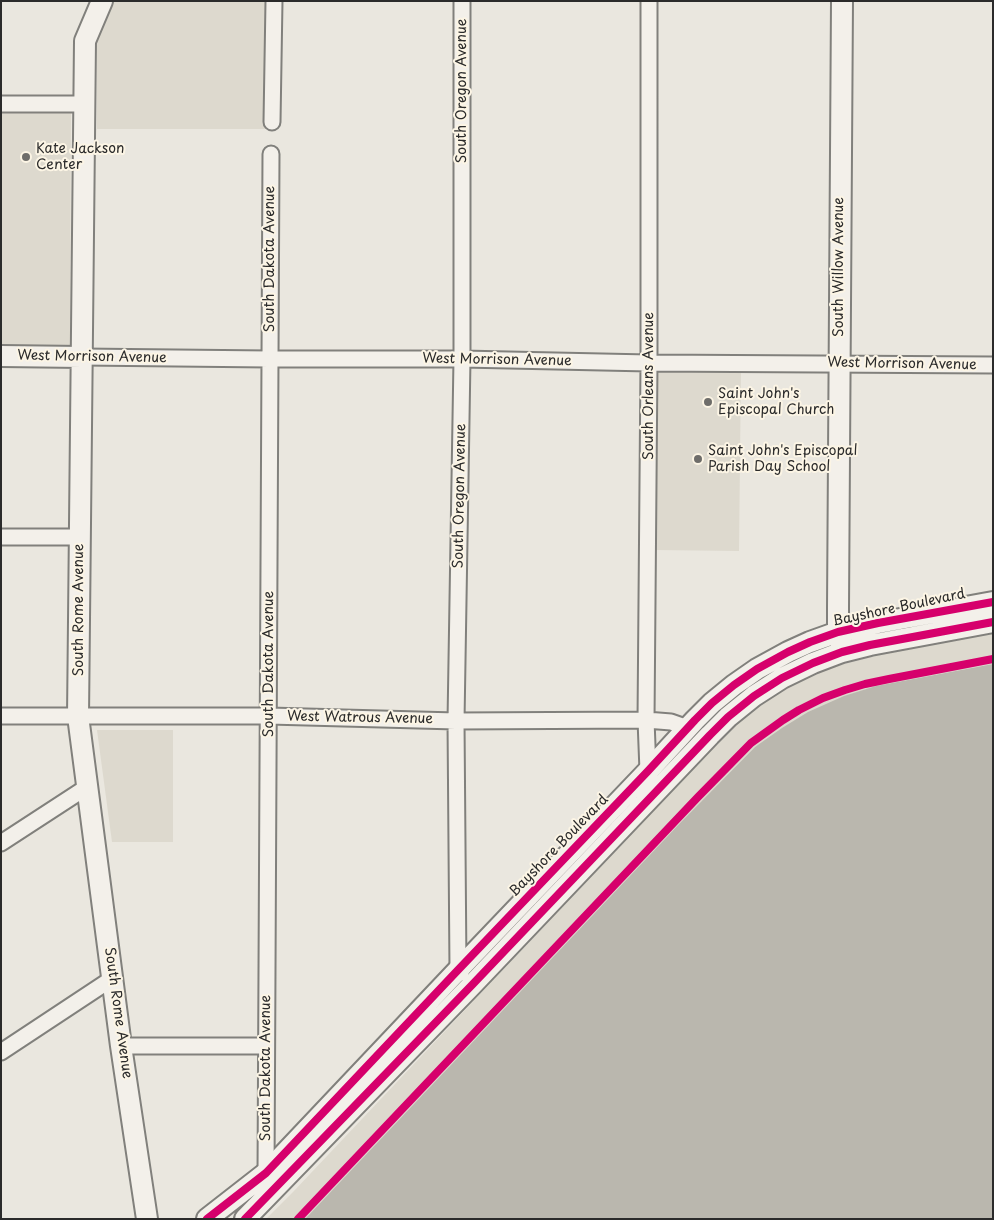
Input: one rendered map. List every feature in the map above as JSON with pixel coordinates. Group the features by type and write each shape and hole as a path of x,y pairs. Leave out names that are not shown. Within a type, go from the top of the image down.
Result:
{"main road":[{"name":"South Rome Avenue","path":"102,1 85,41 78,716 121,1046 147,1219"},
{"name":"South Willow Avenue","path":"842,1 838,632 842,652"},
{"name":"West Morrison Avenue","path":"1,356 82,357"},
{"name":"Bayshore Boulevard","path":"207,1219 266,1172 712,703 734,685 757,669 788,652 838,632 993,602"},
{"path":"245,1219 472,985 640,807 728,717 754,696 782,678 842,652 993,622"}],"street":[{"path":"272,122 274,1"},
{"name":"South Oregon Avenue","path":"458,970 456,721 462,359 462,1"},
{"name":"South Orleans Avenue","path":"648,771 646,720 649,363 649,1"},
{"path":"1,104 84,104"},
{"name":"South Dakota Avenue","path":"266,1172 271,154"},
{"name":"West Morrison Avenue","path":"82,357 993,365"},
{"path":"1,537 79,537"},
{"name":"West Watrous Avenue","path":"1,716 269,716 456,721 646,720 671,722 688,728"},
{"path":"1,843 87,787"},
{"path":"458,970 472,985"},
{"path":"1,1052 113,978"},
{"path":"121,1046 266,1046"}],"shaded area":[{"path":"101,1 273,1 270,129 97,129 97,24"},
{"path":"1,111 71,112 70,348 1,348"},
{"name":"Saint John's Episcopal Parish Day School","path":"656,368 741,368 739,551 655,550"},
{"path":"993,633 993,664 876,686 755,747 681,822 305,1219 266,1219 706,753 738,723 766,701 791,686 825,670 866,657"},
{"path":"993,664 993,1219 305,1219 681,822 755,747 808,712 844,696 876,686"},
{"path":"97,730 173,730 173,842 112,842"}],"cycle path":[{"path":"207,1219 266,1173 695,720 734,685 757,669 788,652 838,632 993,602"},
{"path":"245,1219 472,985 710,735 728,717 754,696 782,678 842,652 993,622"},
{"path":"298,1219 751,743 799,710 845,690 865,684 993,659"}],"place":[{"name":"Kate Jackson Center","path":"26,157"},
{"name":"Saint John's Episcopal Church","path":"708,402"},
{"name":"Saint John's Episcopal Parish Day School","path":"698,459"}]}
